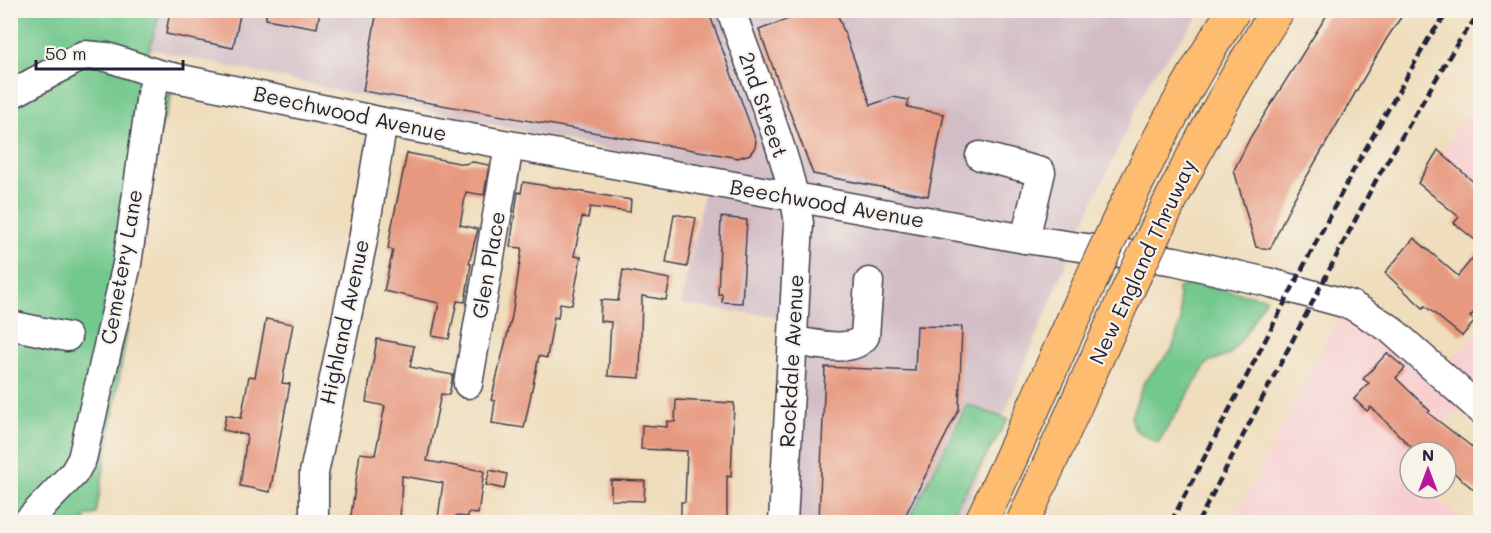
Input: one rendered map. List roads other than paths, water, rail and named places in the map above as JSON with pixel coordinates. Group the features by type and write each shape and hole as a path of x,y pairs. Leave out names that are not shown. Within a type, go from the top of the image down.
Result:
{"highway":[{"name":"New England Thruway","path":"981,522 1143,170 1188,85 1233,10"},
{"name":"New England Thruway","path":"1023,522 1177,186 1222,101 1278,10"}],"street":[{"name":"2nd Street","path":"731,10 795,199"},
{"name":"Beechwood Avenue","path":"10,95 84,55 107,57 149,71 382,122 795,199 1025,239 1175,261 1267,282 1351,305 1389,328 1480,409"},
{"name":"Cemetery Lane","path":"27,522 74,473 82,459 127,264 149,105 149,71"},
{"name":"Highland Avenue","path":"314,522 314,473 363,240 382,122"},
{"name":"Glen Place","path":"468,384 509,146"},
{"path":"980,156 1041,172 1025,239"},
{"name":"Rockdale Avenue","path":"783,522 799,223 795,199"},
{"path":"794,341 849,346 862,340 865,336 869,282"},
{"path":"10,325 67,338"}],"railway":[{"path":"1171,522 1353,171 1430,36 1450,10"},
{"path":"1198,522 1375,182 1455,47 1480,12"}]}
